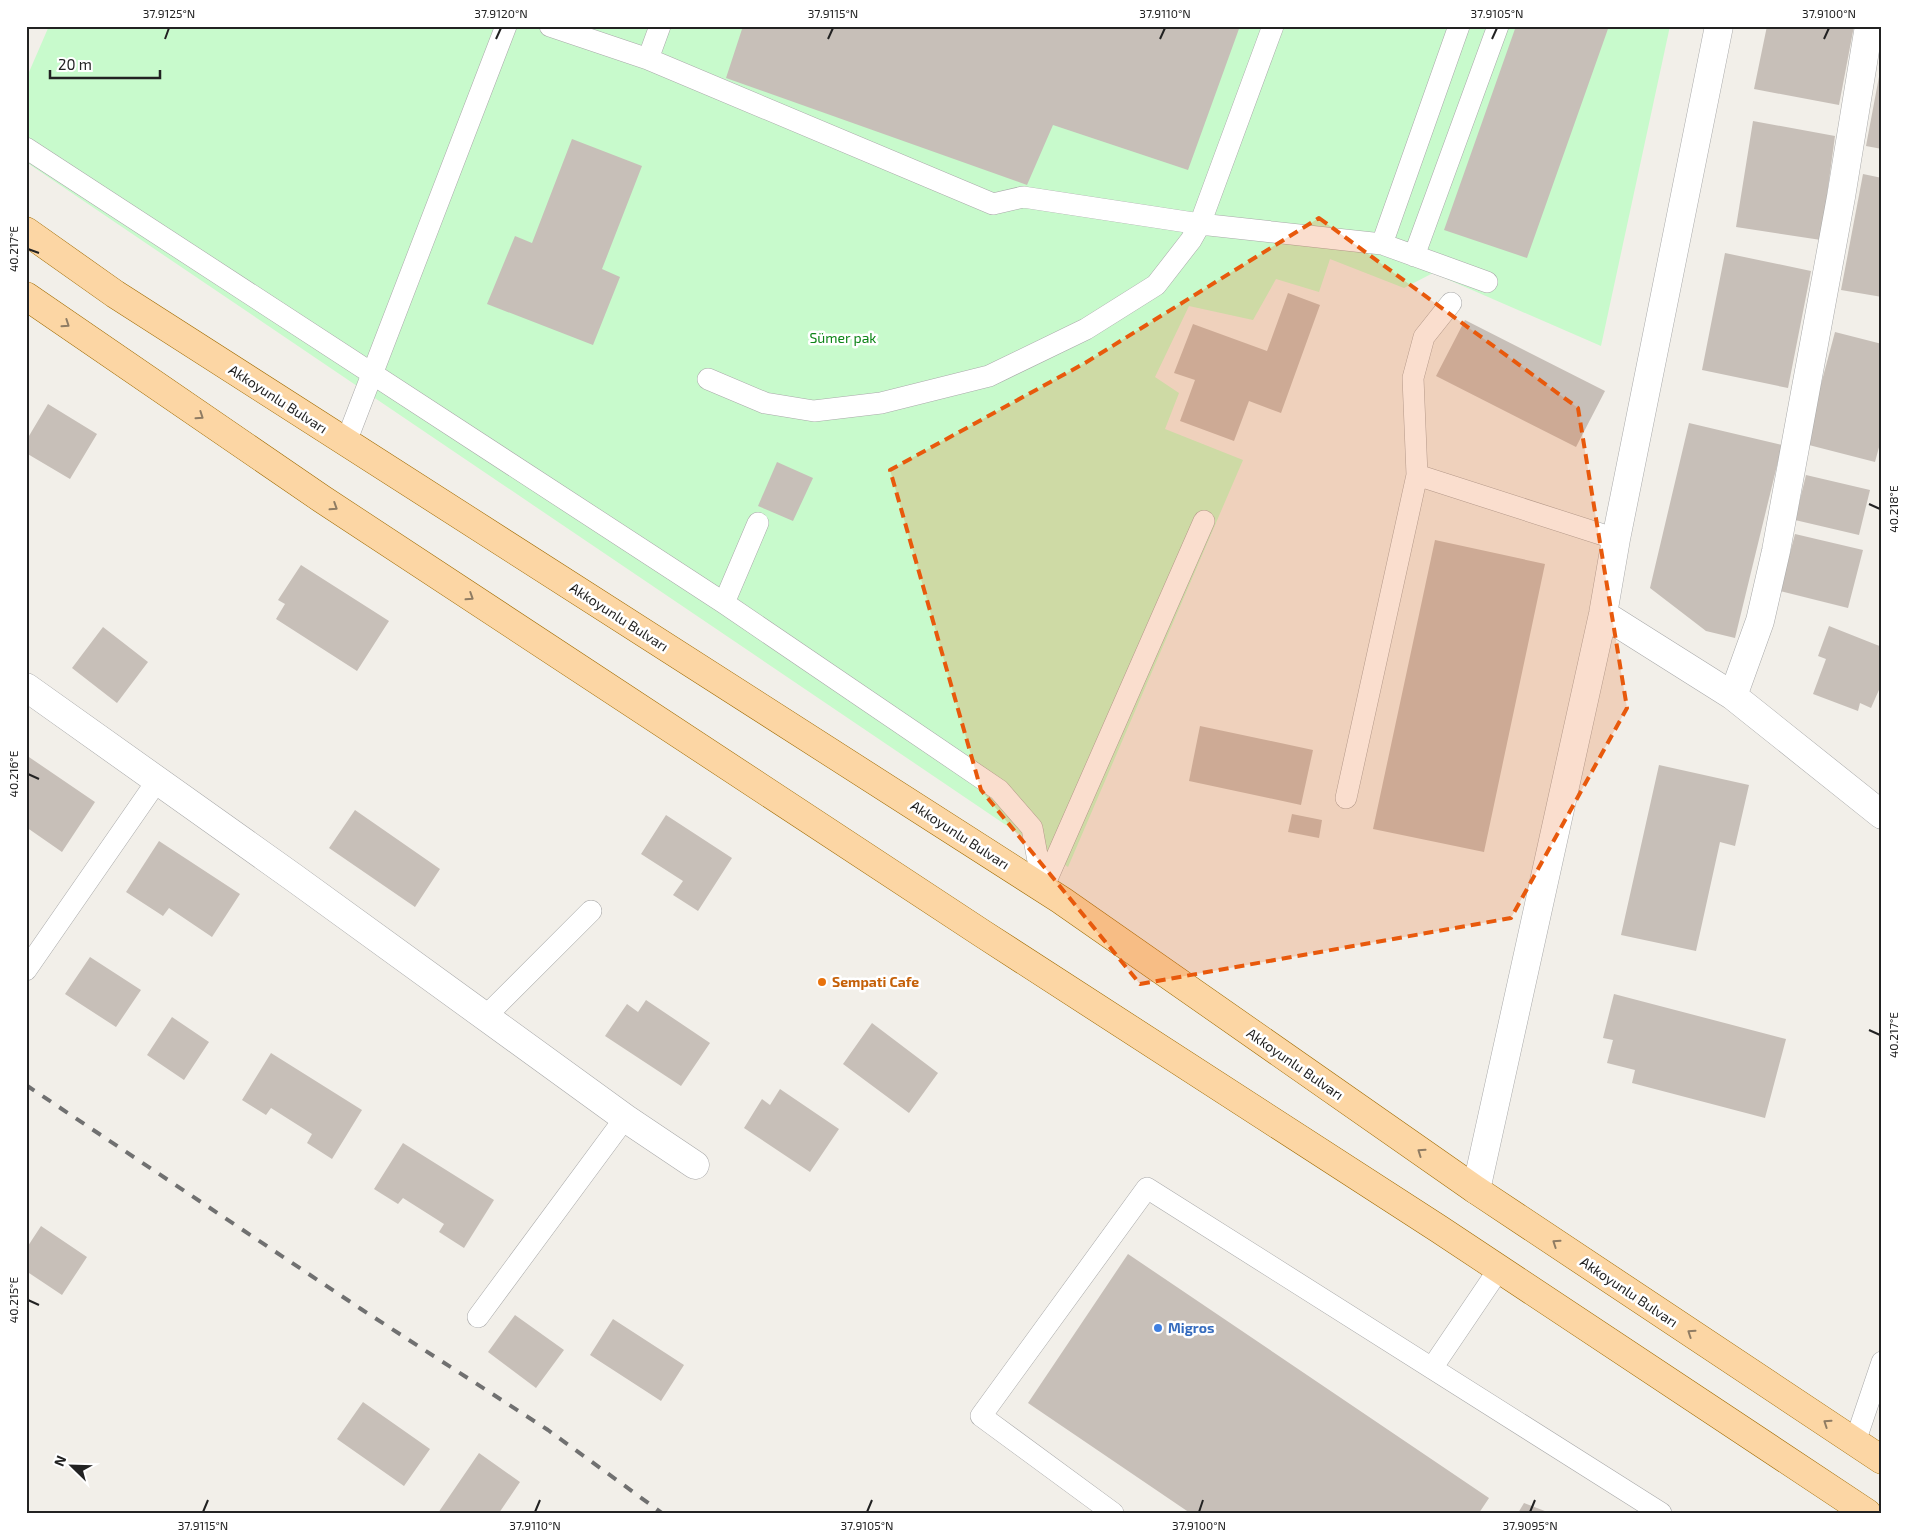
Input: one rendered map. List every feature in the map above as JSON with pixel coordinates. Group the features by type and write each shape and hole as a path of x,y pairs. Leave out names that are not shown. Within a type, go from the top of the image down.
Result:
{"main road":[{"name":"Akkoyunlu Bulvarı","path":"26,231 115,294 1043,888 1476,1190 1882,1460"},
{"path":"26,296 322,499 983,934 1499,1269 1867,1513"}],"street":[{"path":"1476,1190 1603,614 1616,539 1719,26"},
{"path":"1733,696 1760,621 1776,551 1841,197 1868,26"},
{"path":"1603,614 1733,696 1882,815"},
{"path":"26,687 293,877 625,1118 694,1165"}],"lane":[{"path":"346,442 506,26"},
{"path":"550,26 648,59 993,204 1022,197 1200,224 1382,244 1487,282"},
{"path":"648,59 660,26"},
{"path":"708,379 765,403 814,411 882,403 989,376 1086,329 1156,285 1191,240 1200,224 1273,26"},
{"path":"1382,244 1459,26"},
{"path":"1414,256 1498,26"},
{"path":"26,148 724,603 999,790 1032,828 1043,888"},
{"path":"1346,798 1417,476 1414,378 1424,337 1451,303"},
{"path":"1417,476 1616,539"},
{"path":"1043,888 1204,521"},
{"path":"724,603 758,523"},
{"path":"26,970 157,781"},
{"path":"485,1017 591,910"},
{"path":"478,1317 625,1118"},
{"path":"1112,1513 981,1416 1147,1188 1662,1513"},
{"path":"1432,1368 1499,1269"},
{"path":"1855,1442 1882,1362"}],"highlighted area":[{"path":"1319,218 1578,408 1627,708 1511,918 1140,984 981,790 890,470 1085,363"}],"green space":[{"name":"Sümer pak","path":"49,26 1670,26 1601,346 1433,273 1404,288 1330,259 1319,292 1276,279 1253,320 1189,306 1155,377 1179,393 1165,429 1243,460 1068,867 26,162 26,79"}],"building":[{"path":"743,26 1240,26 1188,170 1053,125 1027,185 726,78"},
{"path":"1516,26 1609,26 1527,258 1444,230"},
{"path":"1767,26 1854,26 1839,105 1754,89"},
{"path":"1882,66 1882,149 1866,146"},
{"path":"1753,121 1835,136 1821,240 1736,227"},
{"path":"572,139 642,166 602,269 620,277 593,345 487,304 515,236 532,243"},
{"path":"1863,174 1882,178 1882,297 1841,290"},
{"path":"1725,253 1811,271 1788,388 1702,370"},
{"path":"1288,293 1320,305 1281,413 1249,401 1234,441 1180,421 1195,380 1174,373 1193,324 1267,351"},
{"path":"1465,320 1605,391 1576,447 1436,376"},
{"path":"1835,332 1882,344 1882,436 1875,462 1805,444"},
{"path":"48,404 97,434 70,479 26,453 26,441"},
{"path":"1689,423 1782,445 1735,638 1706,631 1650,588"},
{"path":"777,462 813,478 793,521 758,506"},
{"path":"1806,475 1870,490 1859,535 1795,520"},
{"path":"1795,534 1863,550 1848,608 1780,591"},
{"path":"1435,540 1545,564 1484,852 1373,829"},
{"path":"301,565 389,621 357,671 276,619 285,604 278,600"},
{"path":"1829,626 1882,647 1882,683 1871,708 1860,703 1858,711 1813,694 1826,659 1818,656"},
{"path":"103,627 148,662 117,703 72,668"},
{"path":"1200,726 1313,750 1301,805 1189,781"},
{"path":"26,755 95,802 62,852 26,827"},
{"path":"1659,765 1749,785 1735,846 1720,842 1696,951 1621,935"},
{"path":"355,810 440,869 415,907 329,848"},
{"path":"1292,814 1322,820 1319,838 1288,832"},
{"path":"666,815 732,858 698,911 673,895 683,881 641,854"},
{"path":"159,841 240,894 212,937 169,908 163,916 126,892"},
{"path":"90,957 141,990 116,1027 65,994"},
{"path":"1614,994 1786,1039 1765,1118 1632,1083 1635,1070 1607,1063 1613,1040 1603,1038"},
{"path":"646,1000 710,1043 681,1086 605,1036 627,1004 638,1012"},
{"path":"172,1017 209,1042 184,1080 147,1055"},
{"path":"872,1023 938,1073 909,1113 843,1064"},
{"path":"271,1053 362,1110 332,1159 307,1143 312,1134 271,1108 266,1115 242,1100"},
{"path":"780,1089 839,1129 810,1172 744,1128 762,1099 770,1105"},
{"path":"403,1143 494,1200 464,1248 439,1232 444,1224 403,1198 398,1204 374,1189"},
{"path":"41,1226 87,1257 62,1295 26,1271 26,1249"},
{"name":"Migros","path":"1128,1254 1489,1498 1479,1513 1190,1513 1028,1403"},
{"path":"515,1315 564,1350 536,1388 488,1352"},
{"path":"613,1319 684,1365 661,1401 590,1355"},
{"path":"363,1402 430,1449 404,1486 337,1439"},
{"path":"479,1453 520,1482 499,1513 438,1513"},
{"path":"1524,1503 1550,1513 1518,1513"}],"railway":[{"path":"26,1085 361,1309 548,1430 662,1513"}],"place":[{"name":"Sempati Cafe","path":"822,982"},
{"name":"Migros","path":"1158,1328"}]}
